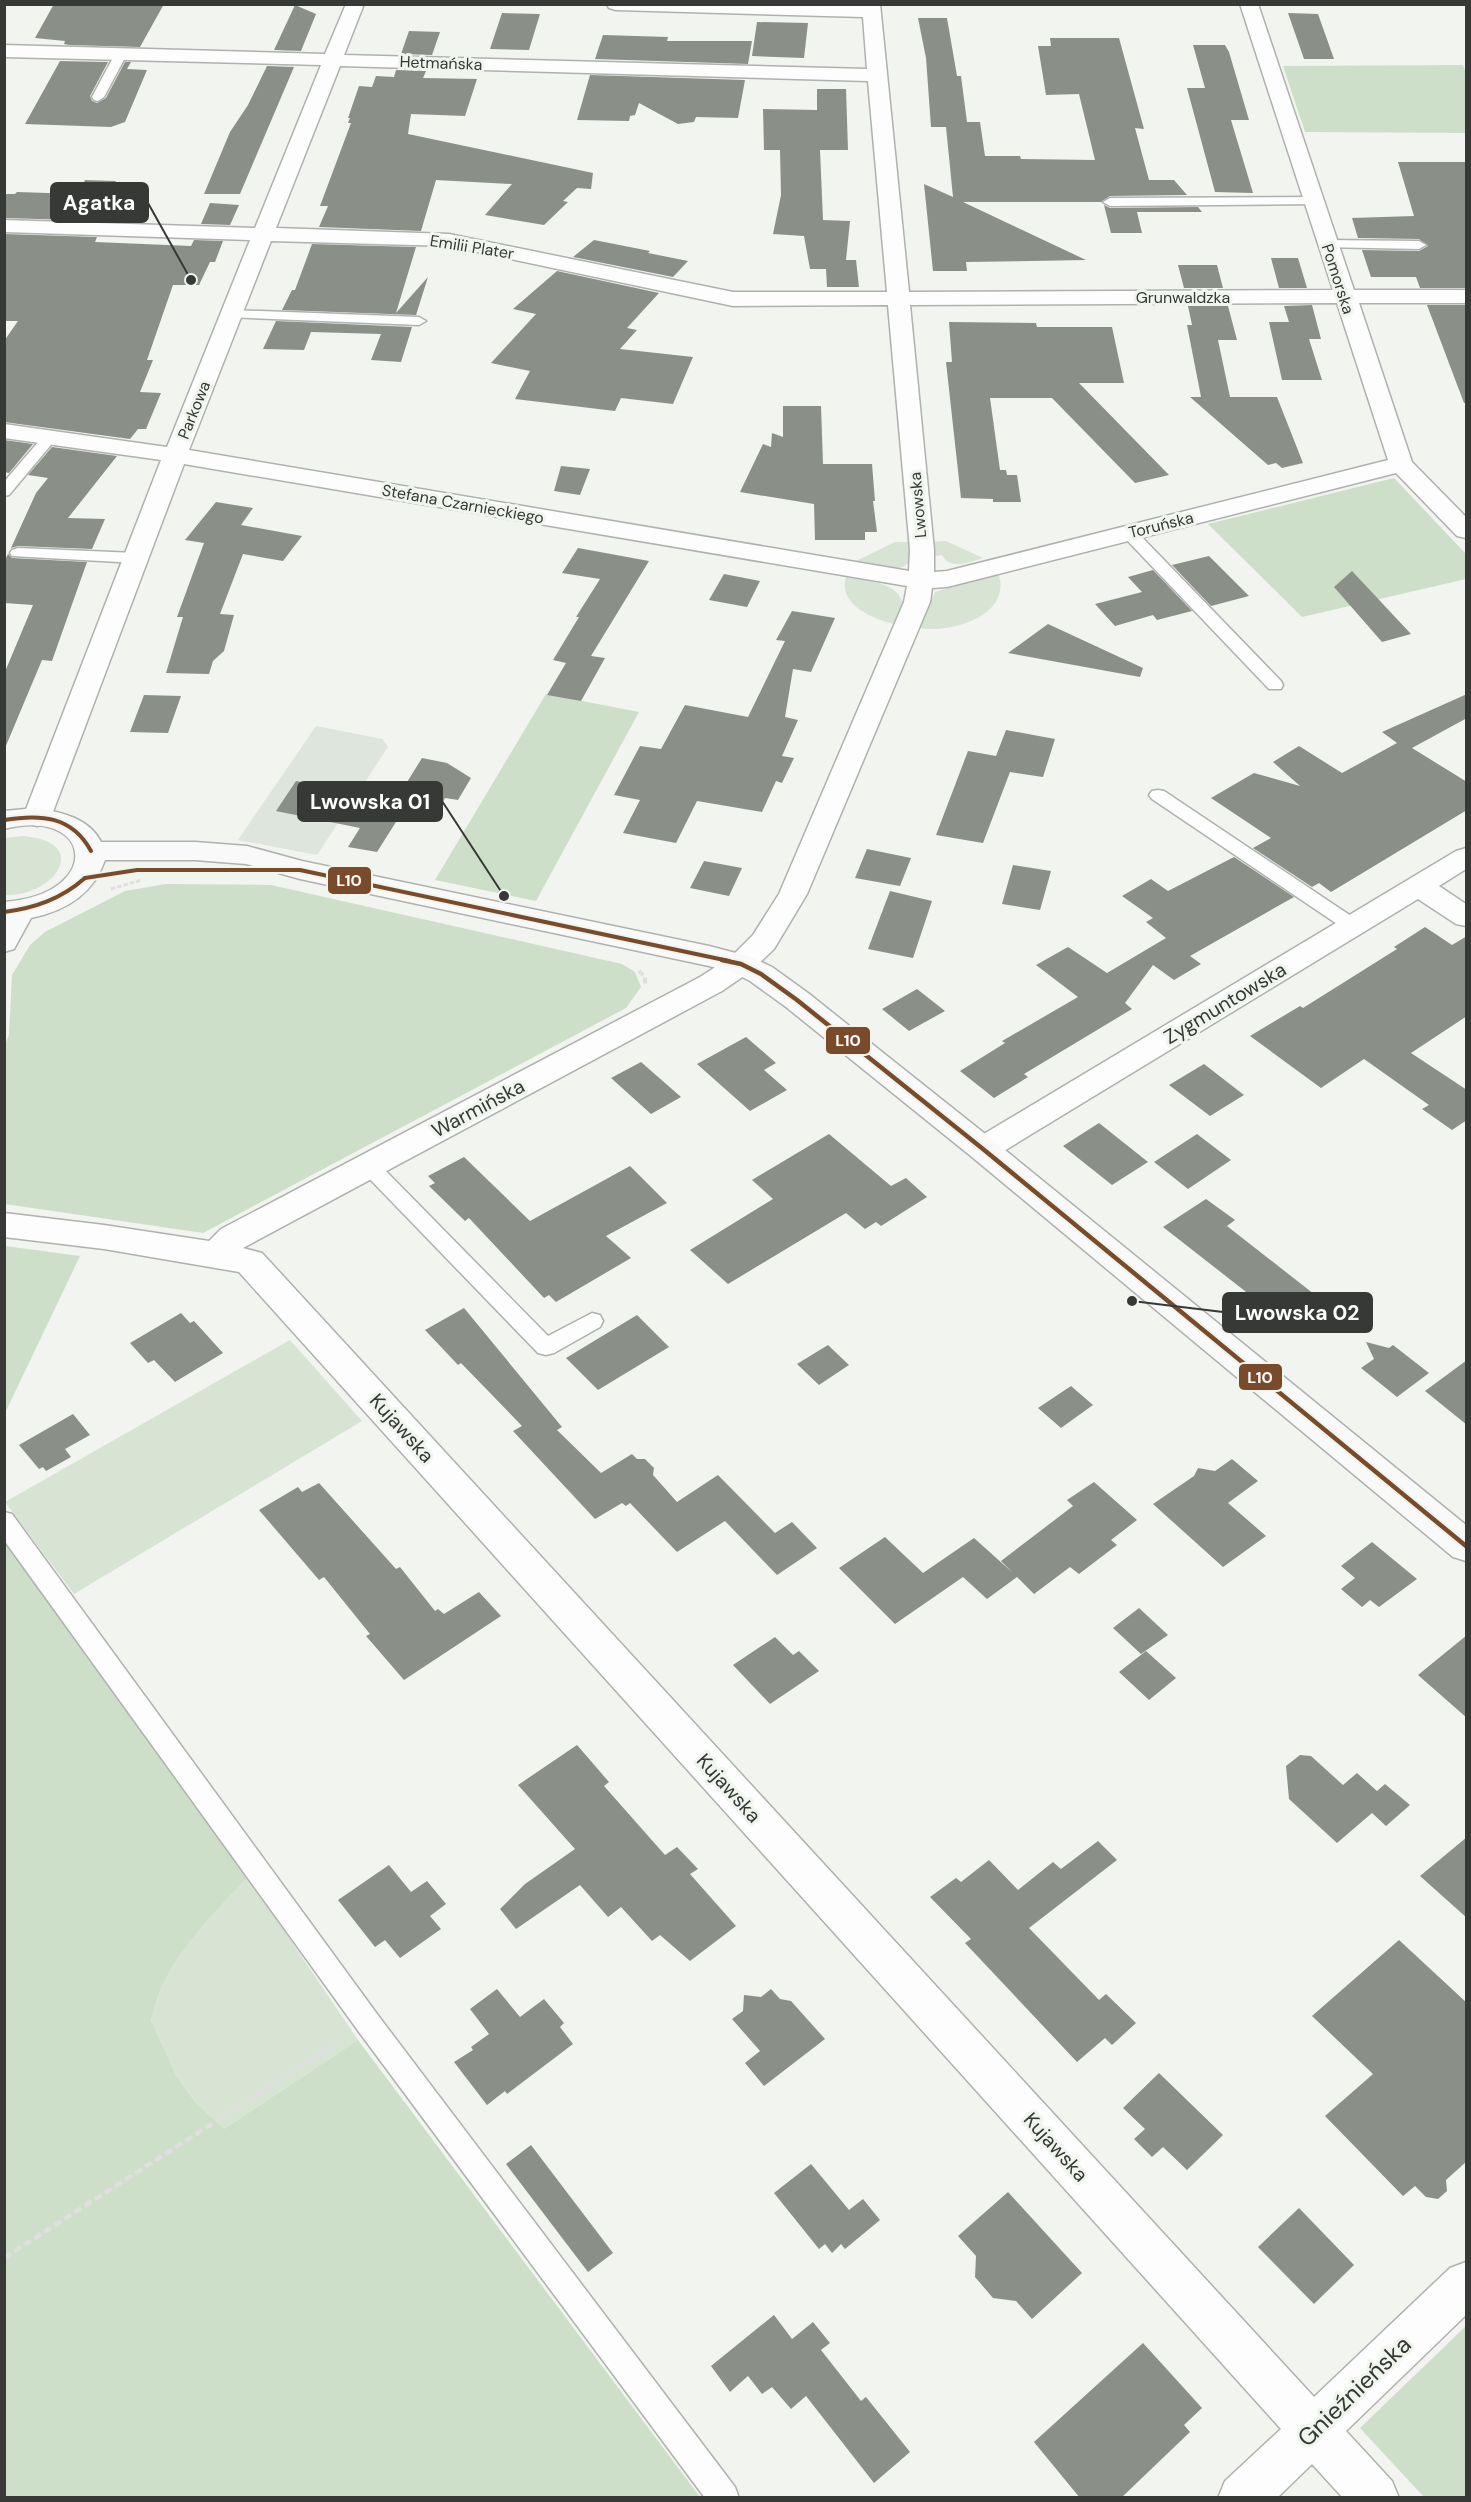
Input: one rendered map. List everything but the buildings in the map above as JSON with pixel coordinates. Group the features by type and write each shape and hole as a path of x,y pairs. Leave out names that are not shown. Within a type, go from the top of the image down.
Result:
{"street":[{"name":"Parkowa","path":"37,817 175,455 355,4"},
{"path":"616,4 871,8"},
{"name":"Pomorska","path":"1249,4 1343,296 1401,464 1467,531"},
{"name":"Lwowska","path":"741,964 764,942 793,894 917,602 921,581 922,550 871,8"},
{"name":"Hetmańska","path":"4,51 878,75"},
{"name":"Emilii Plater","path":"4,226 449,240 733,299 898,298"},
{"name":"Grunwaldzka","path":"898,298 1467,296"},
{"name":"Stefana Czarnieckiego","path":"4,431 175,455 921,581"},
{"name":"Toruńska","path":"921,581 947,579 1401,464"},
{"path":"4,820 37,817 66,823 83,834 89,842 93,873"},
{"name":"Zygmuntowska","path":"984,1149 1467,857"},
{"path":"4,942 12,911 51,903 93,873 137,870 300,870 741,964 761,974 797,1000 984,1149 1467,1546"},
{"path":"1419,886 1467,917"},
{"name":"Warmińska","path":"219,1255 222,1248 233,1238 711,984 741,964"},
{"name":"Kujawska","path":"4,1225 219,1255 247,1260 255,1267 1375,2498"},
{"name":"Gnieźnieńska","path":"1242,2498 1467,2284"}],"lane":[{"path":"98,97 121,54"},
{"path":"1110,202 1312,201"},
{"path":"1326,244 1419,245"},
{"path":"232,314 419,321"},
{"path":"4,492 50,437"},
{"path":"1129,533 1275,685"},
{"path":"18,553 136,558"},
{"path":"1158,795 1353,926"},
{"path":"370,1167 546,1347 592,1321"},
{"path":"4,1521 368,2023 724,2498"}],"path":[{"path":"93,873 118,885 149,879"},
{"path":"633,963 645,977 646,994"},
{"path":"4,2258 368,2023"}],"shaded area":[{"path":"316,726 382,739 388,747 317,855 238,840"}],"green space":[{"path":"1463,65 1466,73 1466,133 1305,132 1283,66"},
{"path":"1394,478 1466,554 1466,579 1302,617 1208,524"},
{"path":"946,541 983,558 956,564 950,563 942,555 935,556 931,542"},
{"path":"895,542 908,542 910,561 905,566 883,570 853,565 856,561"},
{"path":"997,573 1000,579 1000,591 989,610 967,623 942,629 919,628 935,592"},
{"path":"846,577 880,583 895,591 903,604 895,624 877,619 852,603 845,587"},
{"path":"546,694 639,712 536,901 435,880"},
{"path":"23,836 44,840 57,848 61,858 59,868 51,879 38,887 23,893 5,895 5,838"},
{"path":"166,884 271,885 622,964 635,972 641,987 626,1008 203,1233 5,1204 4,1047 9,1035 12,975 30,945 45,932 125,891"},
{"path":"4,1246 80,1256 5,1413"},
{"path":"290,1340 362,1421 74,1594 5,1502"},
{"path":"4,1541 248,1877 203,1926 173,1966 163,1985 151,2020 176,2075 195,2102 224,2129 358,2040 700,2497 5,2497"},
{"path":"248,1877 358,2040 224,2129 195,2102 176,2075 151,2020 163,1985 173,1966 203,1926"},
{"path":"1466,2326 1466,2497 1424,2497 1360,2428"}],"transit line":[{"name":"L10","path":"4,820 30,817 55,820 76,830 85,839 91,851"},
{"name":"L10","path":"85,878 137,870 300,870 741,964 761,974 797,1000 983,1149 1466,1546"},
{"name":"L10","path":"4,912 27,909 58,898 85,878"}],"place":[{"name":"Agatka","path":"191,280"},
{"name":"Lwowska 01","path":"504,896"},
{"name":"Lwowska 02","path":"1132,1301"}]}
